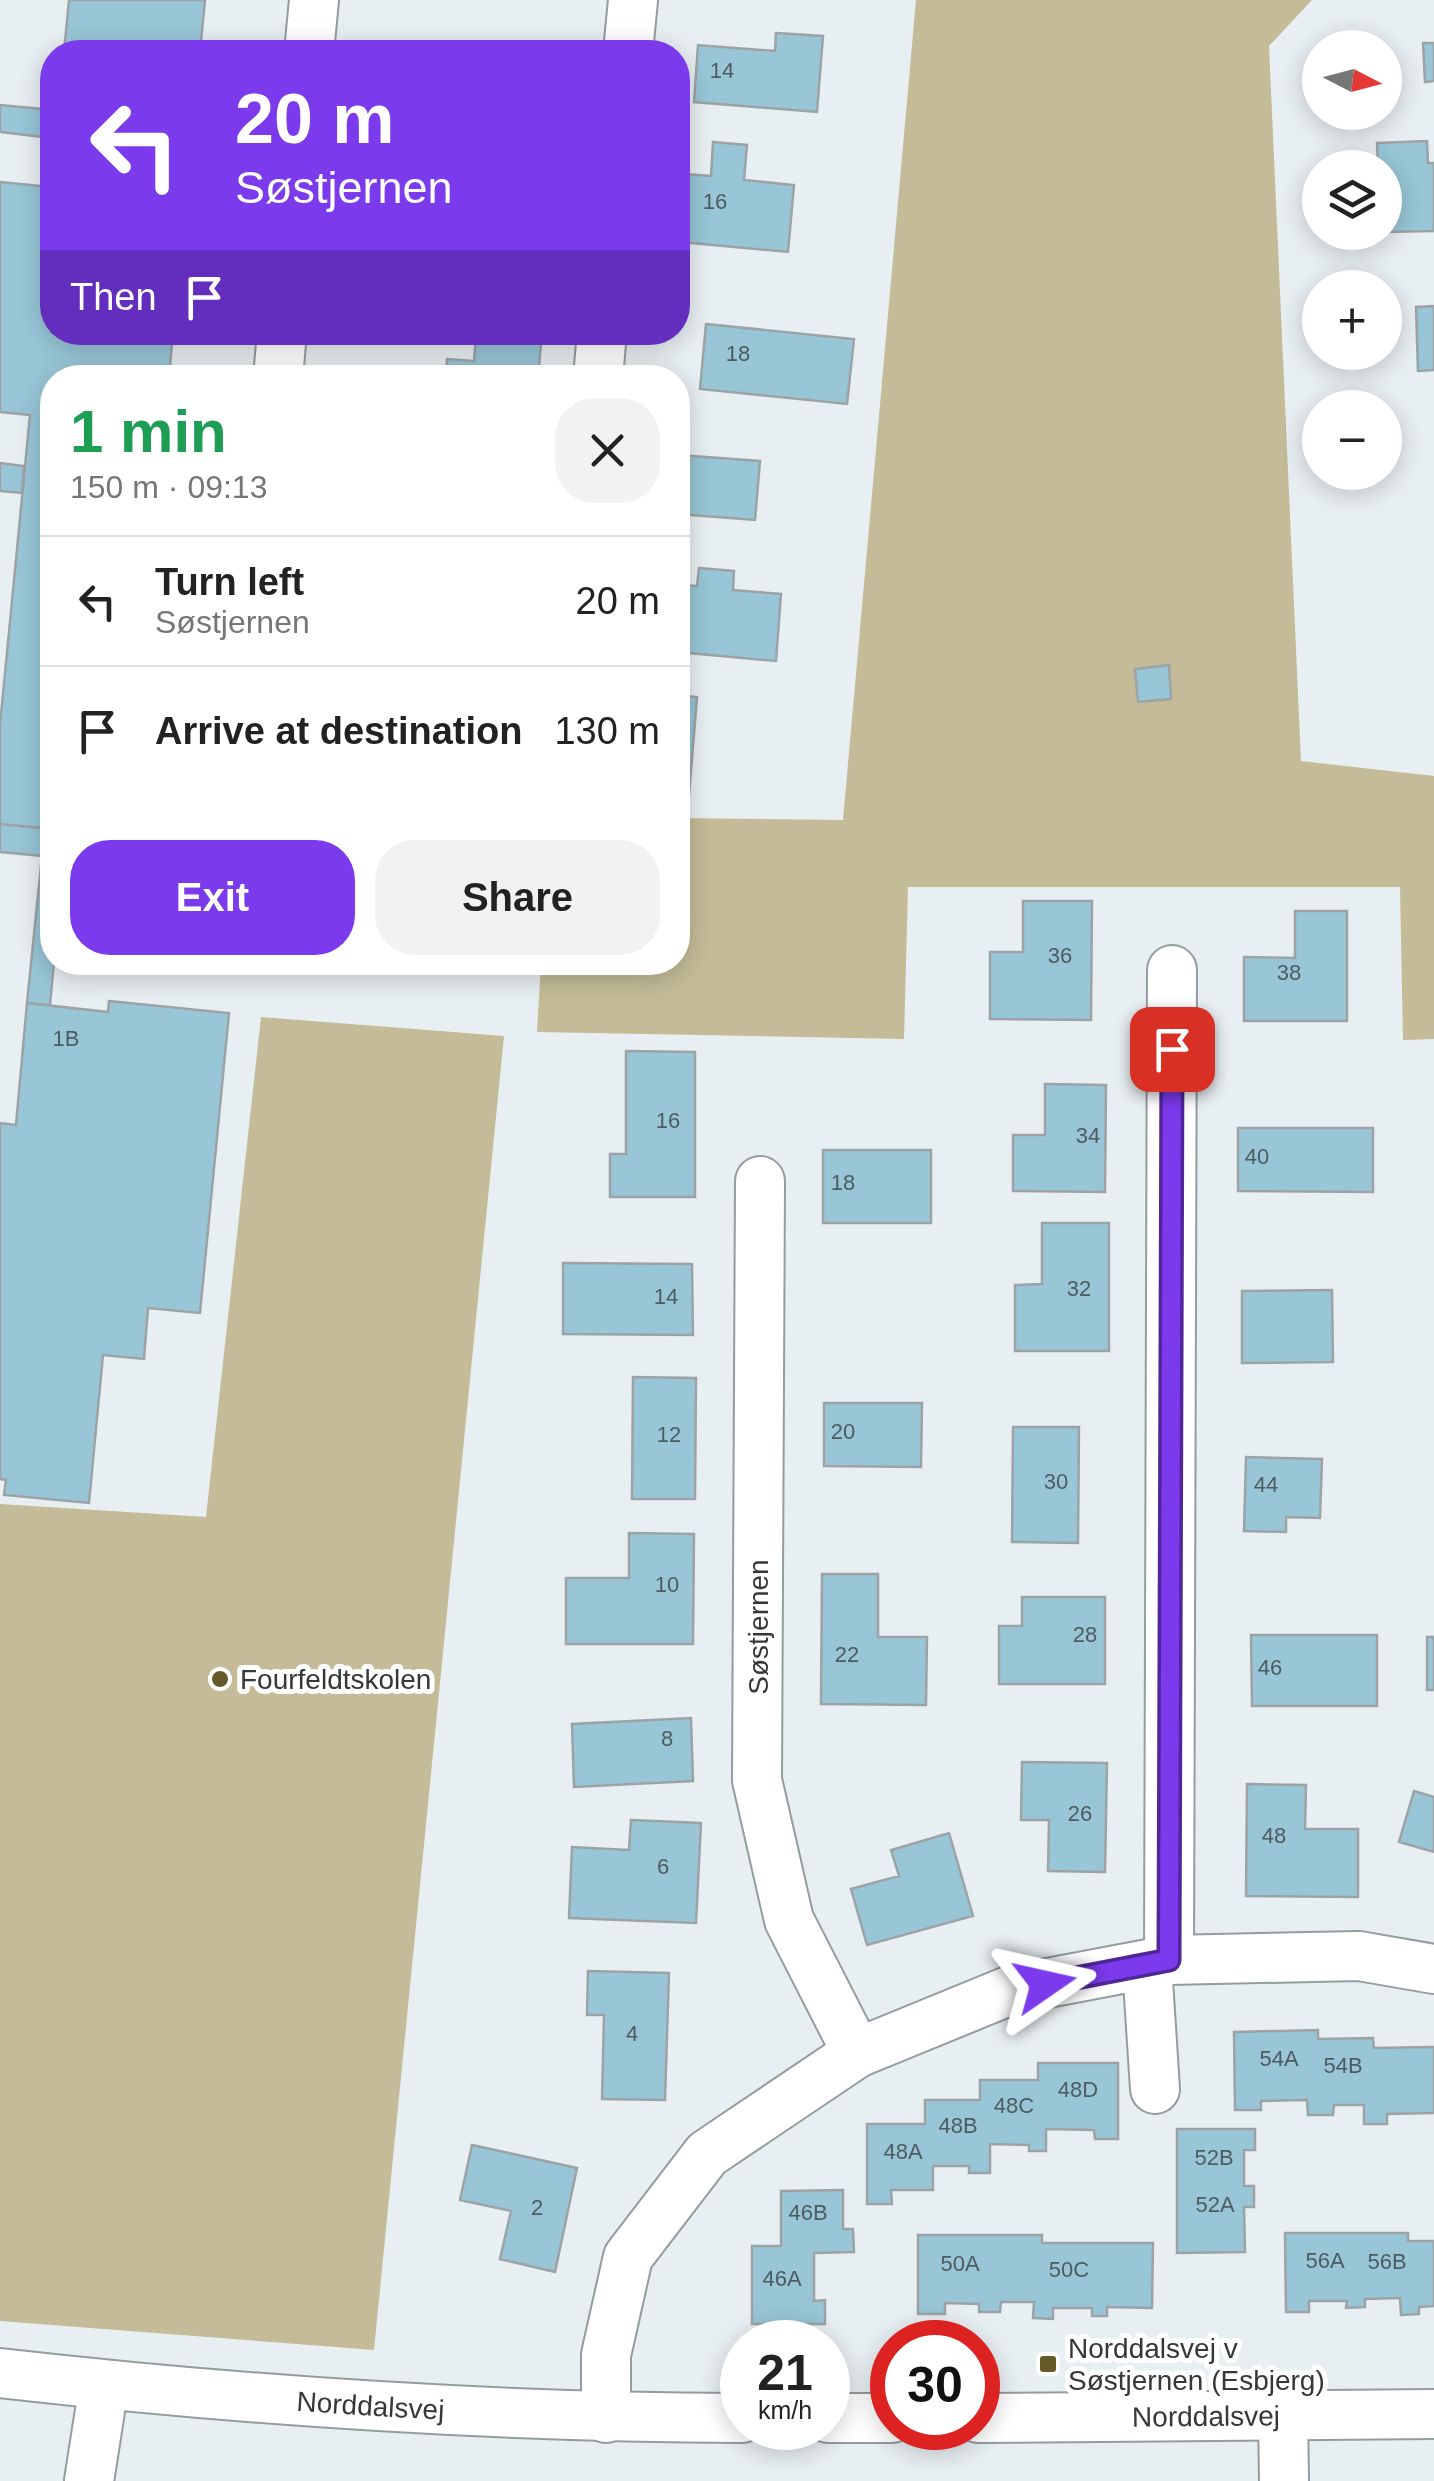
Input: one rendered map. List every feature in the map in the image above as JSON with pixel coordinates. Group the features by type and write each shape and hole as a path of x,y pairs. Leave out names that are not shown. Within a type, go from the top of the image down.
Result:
{"street":[{"path":"310,40 314,0"},
{"path":"629,40 633,0"},
{"path":"1155,2089 1172,970"},
{"name":"Søstjernen","path":"760,1180 757,1780 789,1920 856,2052"},
{"path":"606,2418 606,2355 628,2257 707,2154 856,2052 1011,1990 1158,1963 1359,1956 1434,1969"},
{"name":"Norddalsvej","path":"0,2373 226,2396 606,2418 720,2418"},
{"path":"90,2481 104,2384"},
{"name":"Norddalsvej","path":"1000,2418 1434,2414"},
{"path":"1282,2416 1284,2481"}],"shaded area":[{"path":"916,0 1312,0 1269,46 1301,761 1434,776 1434,1039 1403,1040 1400,887 908,887 904,1039 537,1032 540,975 690,975 690,818 843,820"},
{"name":"Fourfeldtskolen","path":"261,1017 504,1036 374,2350 0,2321 0,1504 206,1517"}],"building":[{"path":"69,0 205,0 201,40 65,40"},
{"path":"776,33 823,36 817,112 694,102 698,45 775,51"},
{"path":"1423,43 1434,43 1434,81 1425,82"},
{"path":"0,105 40,109 40,137 0,132"},
{"path":"1427,141 1428,163 1434,163 1434,231 1402,232 1402,150 1377,150 1377,143"},
{"path":"713,142 747,145 744,180 794,185 788,252 690,243 690,174 711,176"},
{"path":"0,182 40,186 40,345 172,345 170,365 40,365 40,828 0,824 0,725 30,415 0,412"},
{"path":"1434,306 1434,370 1418,371 1416,307"},
{"path":"706,324 854,339 847,404 700,389"},
{"path":"475,345 541,345 539,365 447,365 447,359 474,361"},
{"path":"690,456 760,461 755,520 690,515"},
{"path":"0,463 24,466 22,493 0,491"},
{"path":"699,568 734,571 733,590 781,594 776,661 690,653 690,586 697,586"},
{"path":"1169,665 1171,699 1138,702 1135,669"},
{"path":"690,696 697,697 690,783"},
{"path":"0,824 40,828 40,856 0,852"},
{"path":"40,876 40,975 53,975 50,1005 27,1003"},
{"path":"1023,901 1092,901 1091,1020 990,1019 990,952 1023,952"},
{"path":"1295,911 1347,911 1347,1021 1244,1021 1244,957 1295,958"},
{"path":"109,1001 229,1013 200,1313 148,1308 144,1359 103,1355 89,1503 4,1495 6,1480 0,1479 0,1123 16,1125 27,1003 108,1012"},
{"path":"626,1051 695,1052 695,1197 610,1197 610,1154 626,1154"},
{"path":"1045,1084 1106,1085 1105,1192 1013,1191 1013,1135 1045,1135"},
{"path":"1238,1128 1373,1128 1373,1192 1238,1191"},
{"path":"823,1150 931,1150 931,1223 823,1223"},
{"path":"1042,1223 1109,1223 1109,1351 1015,1351 1015,1285 1042,1284"},
{"path":"563,1263 692,1264 693,1335 563,1334"},
{"path":"1332,1290 1333,1362 1242,1363 1242,1291"},
{"path":"633,1377 696,1378 695,1499 632,1499"},
{"path":"824,1403 922,1403 921,1467 824,1466"},
{"path":"1013,1427 1079,1427 1078,1543 1012,1542"},
{"path":"1246,1457 1322,1459 1320,1518 1286,1517 1286,1532 1244,1531"},
{"path":"629,1533 694,1534 693,1644 566,1644 566,1578 629,1578"},
{"path":"822,1574 878,1574 878,1637 927,1637 926,1705 821,1704"},
{"path":"1022,1597 1105,1597 1105,1684 999,1684 999,1626 1022,1626"},
{"path":"1251,1635 1377,1635 1377,1706 1252,1706"},
{"path":"1427,1637 1434,1637 1434,1690 1427,1690"},
{"path":"691,1718 693,1781 574,1787 572,1724"},
{"path":"1022,1762 1107,1763 1105,1872 1048,1871 1049,1820 1021,1820"},
{"path":"1247,1784 1306,1785 1305,1829 1358,1829 1358,1897 1246,1896"},
{"path":"1414,1791 1434,1797 1434,1852 1399,1842"},
{"path":"631,1820 701,1823 696,1923 569,1918 572,1847 629,1850"},
{"path":"949,1833 973,1916 867,1945 851,1889 899,1876 891,1850"},
{"path":"588,1971 669,1973 665,2100 602,2099 604,2015 587,2015"},
{"path":"1318,2030 1318,2039 1373,2038 1374,2048 1434,2047 1434,2113 1387,2114 1387,2124 1364,2124 1364,2105 1334,2105 1333,2115 1308,2115 1307,2100 1261,2101 1261,2110 1235,2110 1234,2032"},
{"path":"1038,2063 1118,2063 1118,2139 1095,2139 1094,2130 1046,2129 1046,2151 1029,2151 1029,2145 990,2144 990,2173 969,2173 969,2166 933,2166 933,2190 891,2190 892,2204 867,2204 867,2124 925,2124 925,2100 980,2100 980,2080 1038,2080"},
{"path":"1177,2129 1255,2129 1255,2150 1244,2150 1244,2186 1254,2186 1254,2207 1244,2207 1245,2252 1177,2253"},
{"path":"472,2145 577,2168 555,2272 500,2259 511,2211 460,2200"},
{"path":"843,2190 843,2229 853,2229 854,2252 814,2253 814,2301 825,2300 825,2320 752,2320 752,2246 781,2246 781,2191"},
{"path":"1285,2233 1408,2233 1408,2241 1434,2241 1434,2306 1419,2307 1419,2314 1401,2315 1400,2298 1365,2299 1365,2307 1346,2308 1347,2301 1309,2301 1309,2312 1286,2312"},
{"path":"918,2235 1042,2235 1042,2243 1153,2243 1152,2308 1107,2307 1107,2316 1092,2316 1092,2308 1053,2308 1053,2319 1033,2318 1034,2302 1001,2302 1000,2312 979,2312 979,2304 945,2303 945,2314 918,2314"}],"place":[{"name":"Fourfeldtskolen","path":"220,1679"},
{"name":"Norddalsvej v Søstjernen (Esbjerg)","path":"1048,2364"}],"route":[{"path":"1045,1984 1169,1960 1172,1049"}]}
